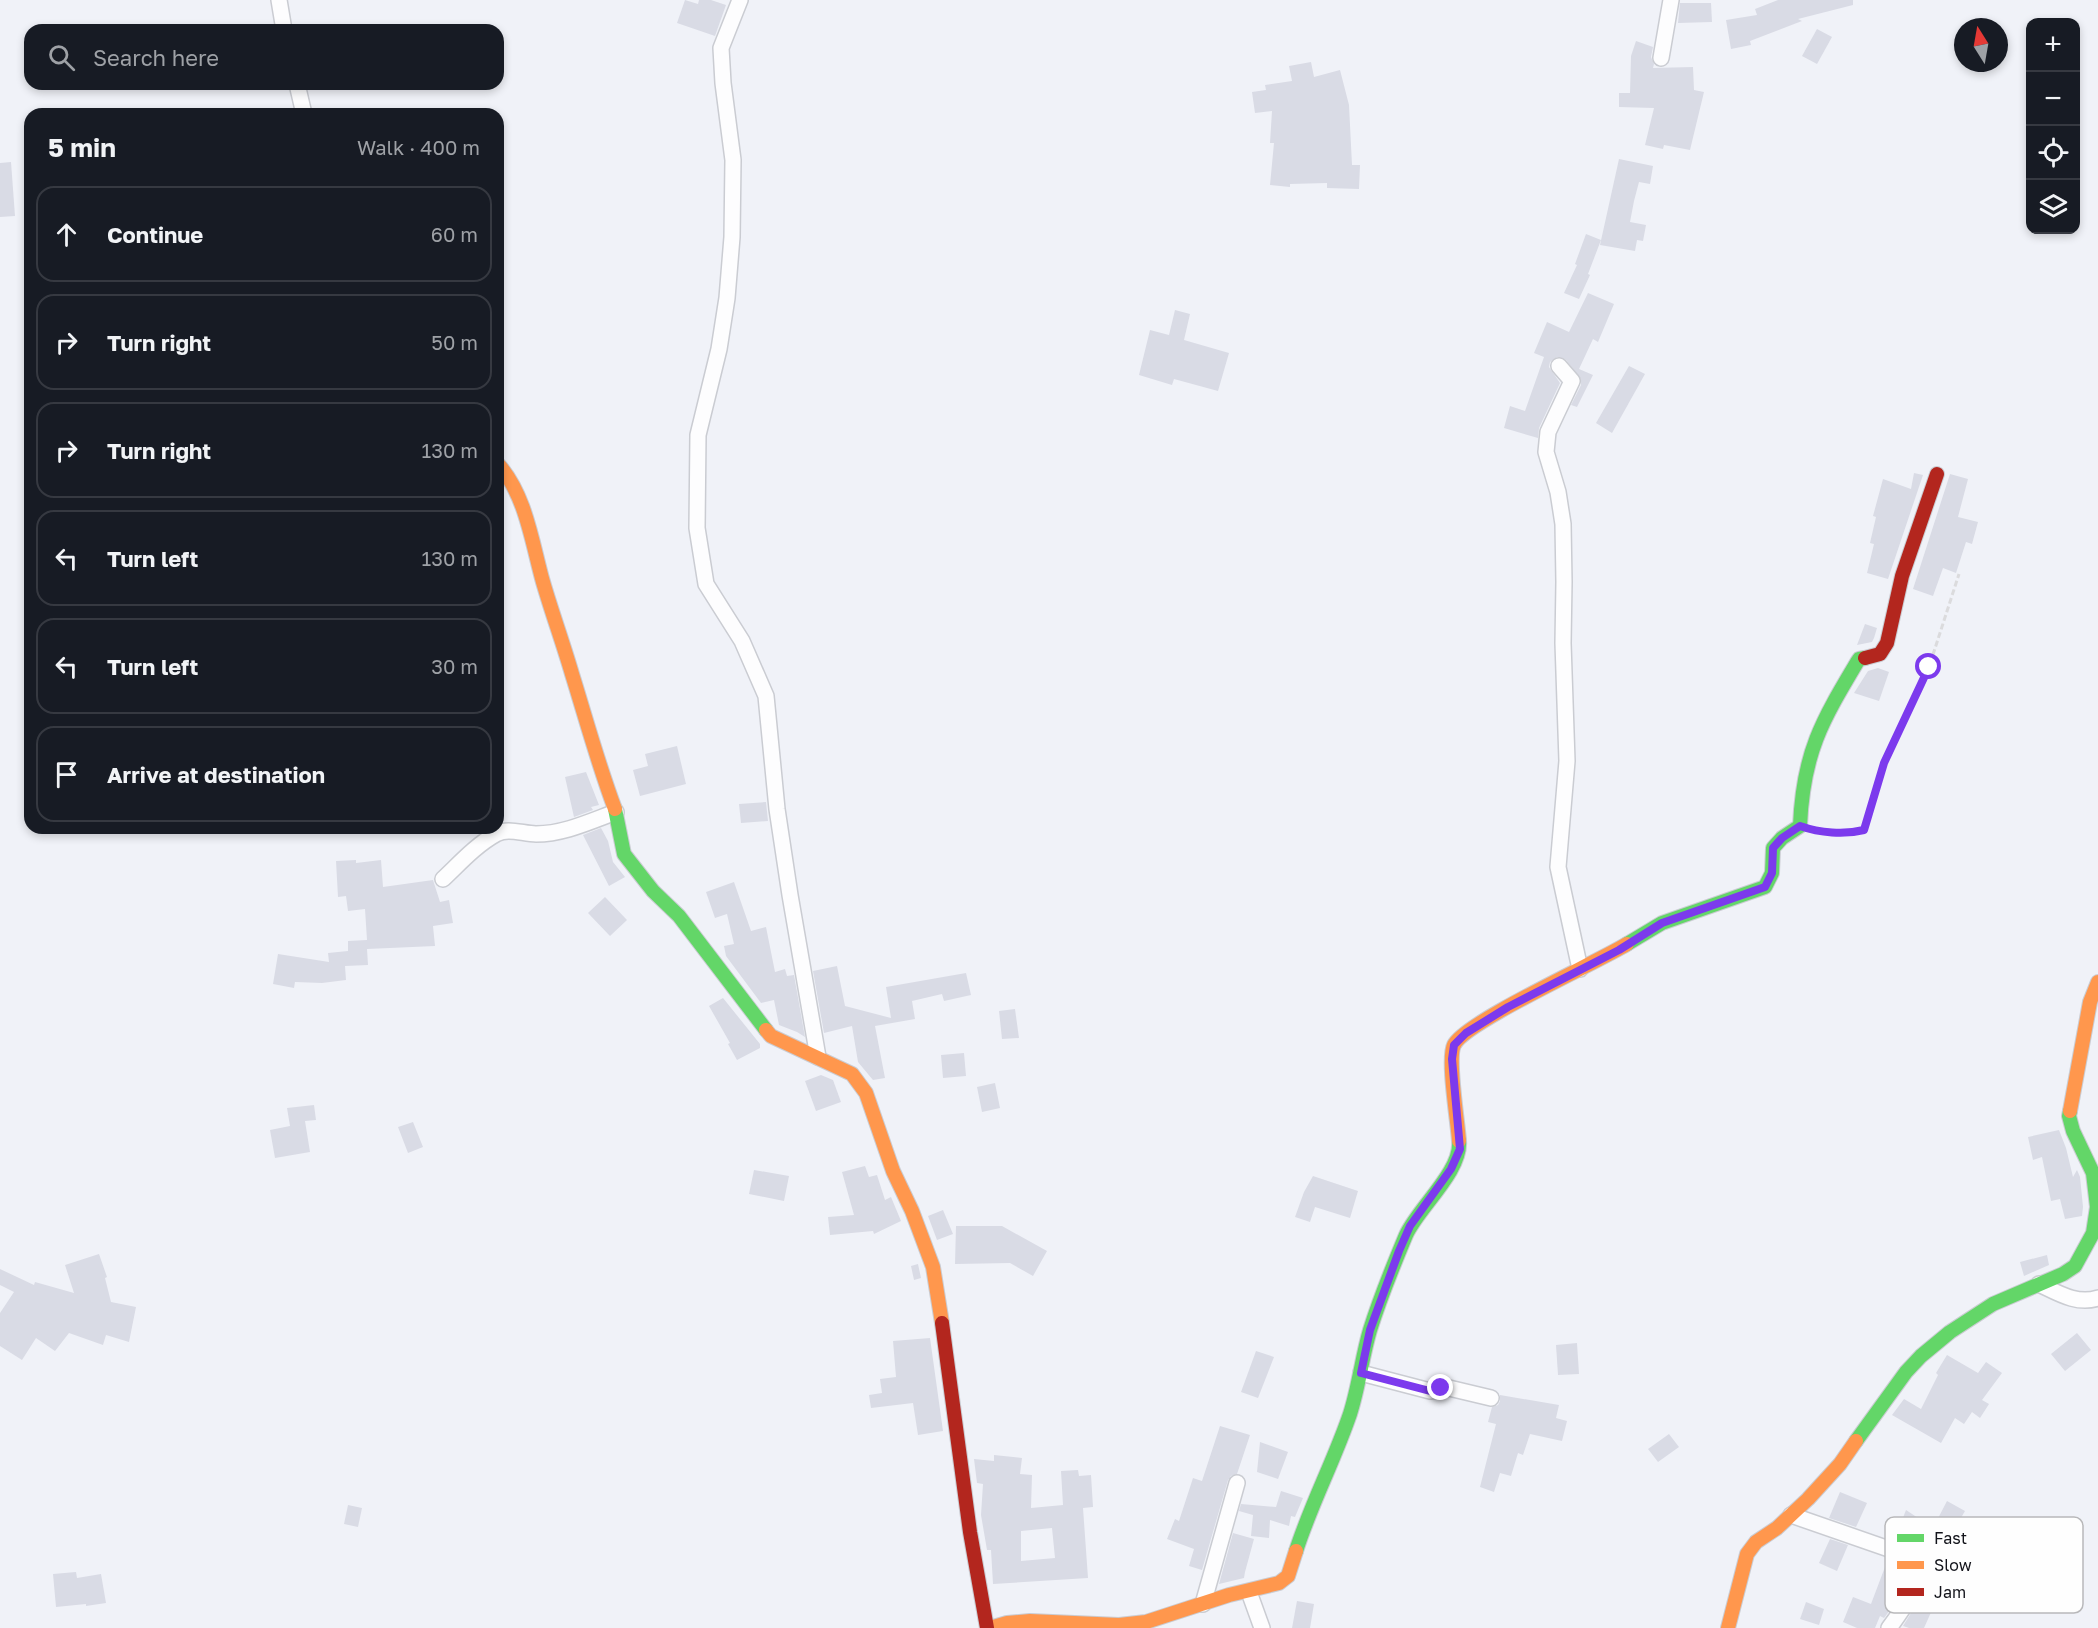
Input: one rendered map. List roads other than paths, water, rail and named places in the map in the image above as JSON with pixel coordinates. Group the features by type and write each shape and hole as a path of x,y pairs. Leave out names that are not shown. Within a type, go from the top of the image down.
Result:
{"street":[{"path":"279,0 283,24"},
{"path":"740,0 721,48 733,160 732,237 728,298 719,349 698,435 697,528 706,584 742,641 766,696 769,748 778,820 818,1057"},
{"path":"1661,58 1671,0"},
{"path":"298,90 303,108"},
{"path":"1559,366 1572,381 1548,432 1546,452 1558,492 1563,524 1566,761 1558,867 1580,969"},
{"path":"504,471 509,476 527,522 543,583 600,768 616,812 624,854 653,891 680,916 745,1005 771,1036 798,1051 818,1057 852,1074 866,1094 893,1171 912,1210 930,1258 951,1384 970,1532 988,1628 1007,1623 1030,1621 1134,1624 1162,1619 1229,1595 1279,1583 1288,1576 1312,1506 1336,1454 1361,1373 1370,1330 1399,1251 1410,1226 1451,1169 1460,1149 1452,1059 1454,1045 1466,1033 1508,1007 1619,950 1662,923 1765,887 1772,873 1773,848 1782,838 1800,826 1801,797 1813,743 1831,706 1859,659 1881,654 1887,643 1902,576 1937,474"},
{"path":"504,831 535,834 553,833 616,812"},
{"path":"443,879 496,834"},
{"path":"1728,1628 1747,1554 1756,1542 1777,1528 1808,1499 1840,1464 1906,1372 1921,1356 1950,1332 1993,1304 2075,1266 2093,1233 2097,1207 2092,1173 2073,1131 2069,1116 2090,1002 2098,982"},
{"path":"2039,1284 2068,1297 2084,1301 2098,1298"},
{"path":"1361,1373 1430,1391 1449,1388 1491,1398"},
{"path":"1203,1604 1237,1483"},
{"path":"1791,1515 1885,1548"},
{"path":"1249,1592 1262,1628"},
{"path":"1889,1628 1900,1613"}]}
